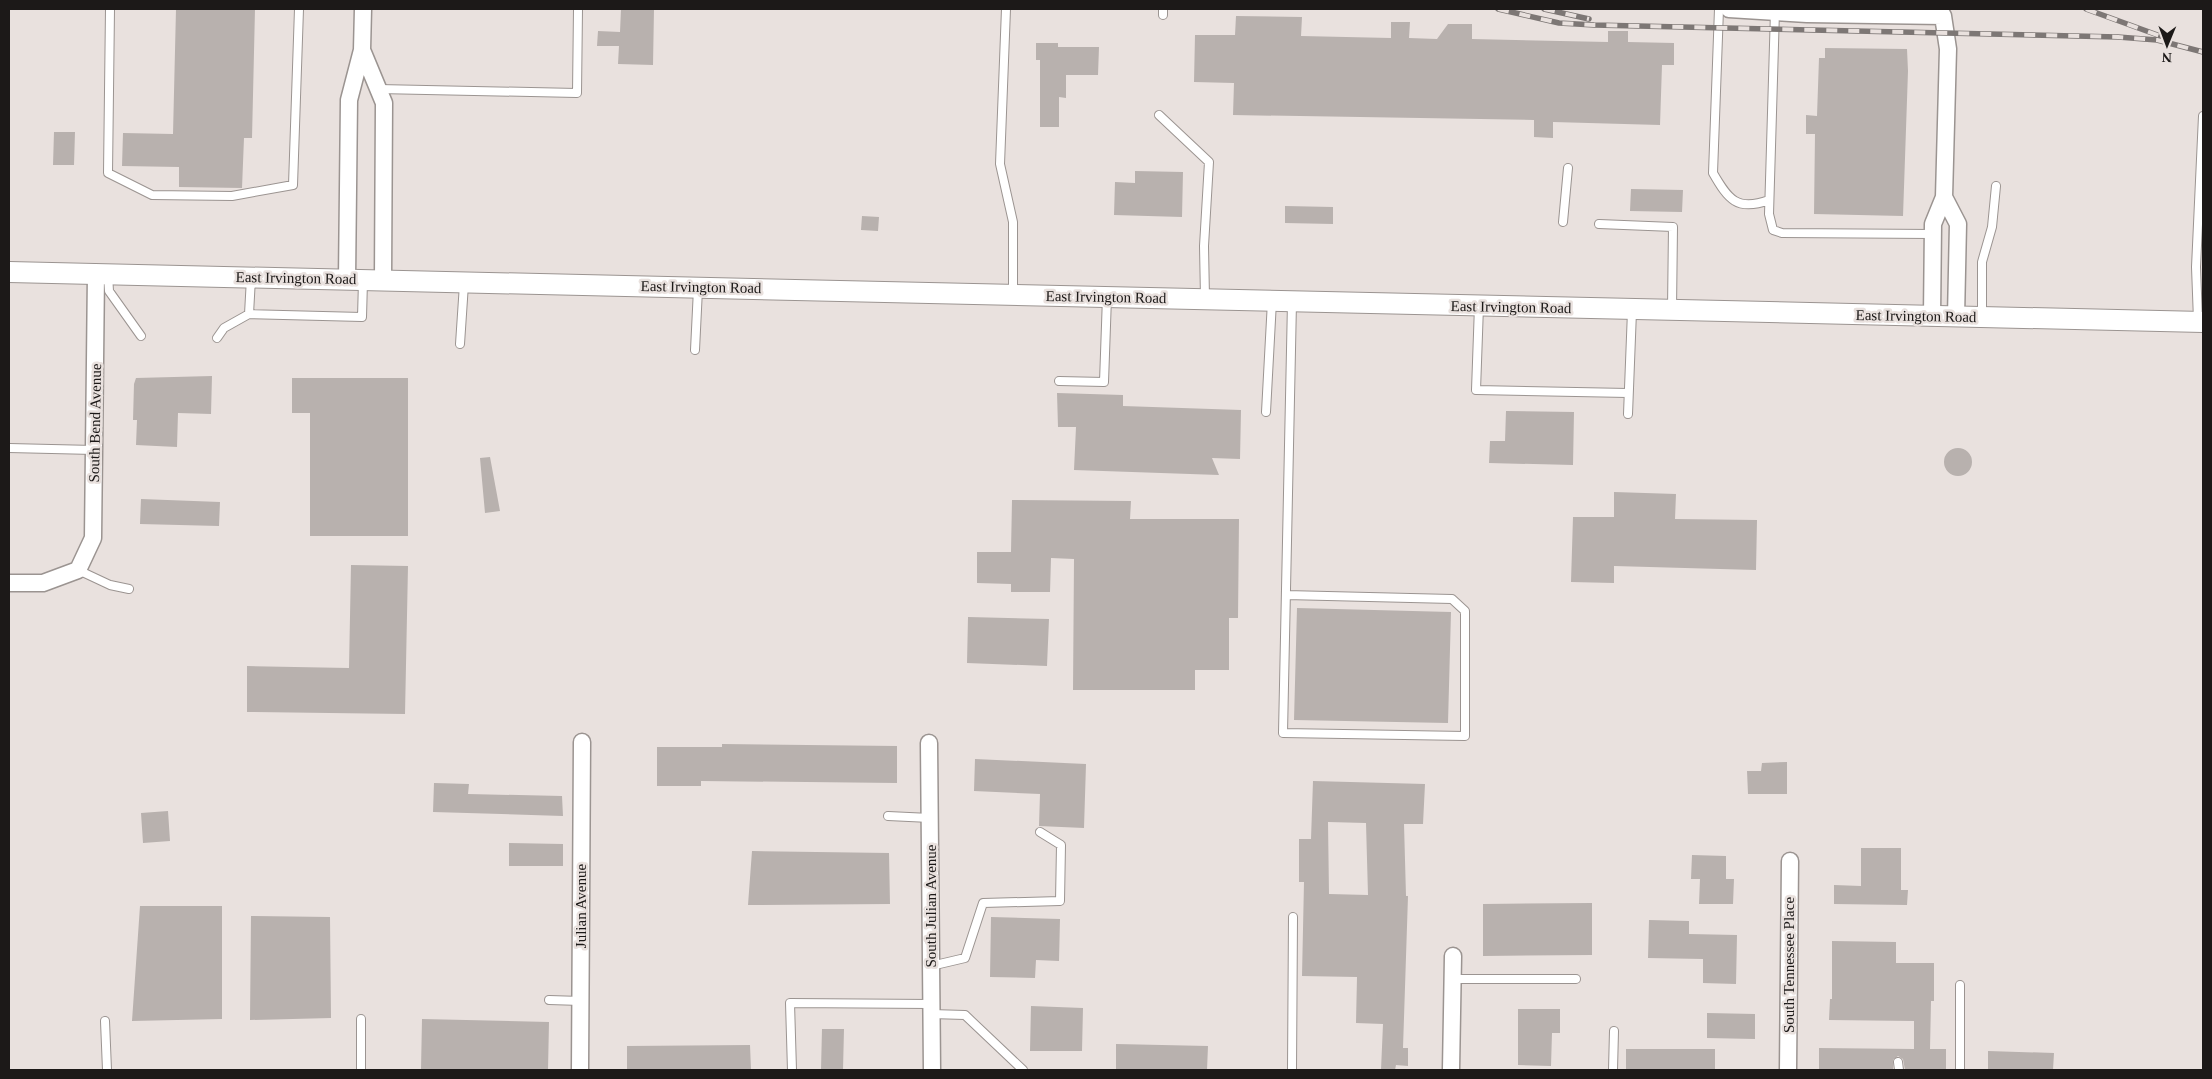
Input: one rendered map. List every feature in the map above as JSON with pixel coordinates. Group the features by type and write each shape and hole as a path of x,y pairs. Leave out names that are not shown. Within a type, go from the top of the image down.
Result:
{"street":[{"path":"355,279 349,100 362,50 362,9"},
{"path":"1729,9 1775,12 1941,12 1948,49 1944,197 1933,224 1932,317"},
{"path":"362,50 384,103 383,280"},
{"path":"1944,197 1958,224 1956,317"},
{"name":"East Irvington Road","path":"9,272 2200,322"},
{"name":"South Bend Avenue","path":"78,570 93,538 94,450 102,273"},
{"path":"9,583 43,583 78,570"},
{"name":"Julian Avenue","path":"580,1070 582,742"},
{"name":"South Julian Avenue","path":"929,743 932,1070"},
{"name":"South Tennessee Place","path":"1788,1070 1790,861"},
{"path":"1451,1070 1453,956"}],"lane":[{"path":"110,9 108,173 152,195 232,196 293,185 299,9"},
{"path":"378,89 577,93 578,9"},
{"path":"1006,9 1000,164 1013,222 1013,295"},
{"path":"1719,9 1713,173 1725,194 1734,202 1758,204 1769,200"},
{"path":"1775,12 1769,200 1770,223 1773,230 1777,233 1933,234"},
{"path":"1159,115 1209,162 1204,246 1205,300"},
{"path":"2200,322 2196,267 2203,116"},
{"path":"1564,222 1568,168"},
{"path":"1982,318 1982,262 1992,227 1996,186"},
{"path":"1599,224 1673,226 1672,311"},
{"path":"102,273 109,291 141,336"},
{"path":"249,314 251,278"},
{"path":"216,338 224,328 249,314 362,317 355,279"},
{"path":"460,344 464,282"},
{"path":"695,350 698,287"},
{"path":"1059,381 1104,382 1108,297"},
{"path":"1266,412 1272,301"},
{"path":"1286,595 1452,599 1465,611 1465,736 1283,733 1292,302"},
{"path":"1479,306 1476,390 1628,393"},
{"path":"1628,414 1632,310"},
{"path":"9,448 94,450"},
{"path":"78,570 110,585 129,589"},
{"path":"888,816 930,818"},
{"path":"931,966 965,958 983,903 1060,901 1061,845 1040,832"},
{"path":"1292,1070 1293,917"},
{"path":"1452,979 1576,979"},
{"path":"1960,985 1960,1070"},
{"path":"549,1000 580,1001"},
{"path":"792,1070 790,1003 931,1009 965,1015 1023,1070"},
{"path":"361,1019 361,1070"},
{"path":"105,1021 107,1070"},
{"path":"1613,1070 1614,1031"}],"building":[{"path":"176,9 255,9 252,138 244,138 242,188 179,187 179,167 122,166 123,133 173,134"},
{"path":"621,9 654,9 653,65 618,64 619,46 597,46 598,31 620,32"},
{"path":"1236,16 1302,17 1301,36 1391,38 1391,22 1410,22 1409,38 1437,39 1448,24 1472,24 1472,39 1608,42 1608,31 1628,31 1628,42 1674,43 1674,65 1662,65 1660,125 1553,122 1553,138 1534,137 1534,120 1233,115 1234,83 1194,82 1195,35 1235,35"},
{"path":"1036,43 1058,43 1058,47 1099,47 1098,75 1066,75 1066,98 1059,97 1059,127 1040,127 1040,60 1036,60"},
{"path":"1825,48 1907,49 1908,71 1903,216 1814,214 1815,134 1806,134 1806,115 1817,116 1819,58 1825,58"},
{"path":"54,132 75,132 74,165 53,165"},
{"path":"1135,171 1183,172 1182,217 1114,215 1115,182 1135,183"},
{"path":"1631,189 1683,190 1682,212 1630,211"},
{"path":"1285,206 1333,207 1333,224 1285,223"},
{"path":"862,216 879,217 878,231 861,230"},
{"path":"212,376 211,414 178,413 177,447 136,445 137,420 133,420 134,384 136,378"},
{"path":"292,378 408,378 408,536 310,536 310,413 292,413"},
{"path":"1057,393 1123,395 1123,406 1241,410 1240,459 1212,458 1219,475 1074,470 1076,427 1058,427"},
{"path":"1506,411 1574,412 1573,465 1489,463 1490,441 1505,441"},
{"path":"1958,448 1968,452 1972,462 1968,472 1958,476 1948,472 1944,462 1948,452"},
{"path":"490,457 500,511 485,513 480,458"},
{"path":"1614,492 1676,494 1675,519 1757,520 1756,570 1614,566 1614,583 1571,582 1573,517 1614,517"},
{"path":"141,499 220,502 219,526 140,524"},
{"path":"1012,500 1131,501 1130,519 1239,519 1238,618 1229,618 1229,670 1195,670 1195,690 1073,690 1074,559 1051,558 1050,592 1011,592 1011,584 977,583 977,552 1011,552"},
{"path":"351,565 408,566 405,714 247,712 247,666 349,668"},
{"path":"1297,608 1451,612 1448,723 1294,720"},
{"path":"968,617 1049,619 1047,666 967,663"},
{"path":"722,744 897,746 897,783 701,781 701,786 657,786 657,747 722,747"},
{"path":"975,759 1086,764 1084,828 1039,826 1040,794 974,791"},
{"path":"1787,762 1787,794 1748,794 1747,771 1761,771 1762,763"},
{"path":"1313,781 1425,784 1423,824 1404,824 1406,896 1408,896 1403,1048 1408,1048 1408,1066 1396,1065 1395,1070 1381,1070 1383,1024 1356,1023 1357,977 1302,976 1304,882 1299,882 1299,839 1311,839","holes":["1328,822 1366,823 1368,895 1329,894"]},
{"path":"434,783 469,784 468,794 562,796 563,816 433,812"},
{"path":"168,811 170,841 143,843 141,813"},
{"path":"509,843 563,844 563,866 509,866"},
{"path":"1861,848 1901,848 1901,890 1908,890 1907,905 1834,904 1834,885 1861,886"},
{"path":"752,851 889,853 890,904 748,905"},
{"path":"1692,855 1726,856 1726,879 1734,879 1733,904 1699,904 1700,879 1691,879"},
{"path":"1592,903 1592,955 1483,956 1483,904"},
{"path":"140,906 222,906 222,1019 132,1021"},
{"path":"251,916 330,917 331,1018 250,1020"},
{"path":"991,917 1060,919 1059,961 1036,960 1035,978 990,977"},
{"path":"1649,920 1689,921 1689,934 1737,935 1736,984 1703,983 1703,959 1648,958"},
{"path":"1832,941 1896,942 1896,963 1934,963 1934,1001 1931,1001 1930,1049 1946,1049 1946,1070 1905,1070 1903,1059 1898,1056 1893,1060 1893,1070 1819,1070 1819,1048 1914,1049 1914,1021 1829,1020 1830,999 1832,999"},
{"path":"1031,1006 1083,1008 1082,1051 1030,1051"},
{"path":"1518,1009 1560,1009 1560,1033 1552,1033 1551,1066 1518,1065"},
{"path":"1707,1013 1755,1014 1755,1039 1707,1038"},
{"path":"422,1019 549,1022 548,1070 421,1070"},
{"path":"822,1029 844,1029 843,1070 821,1070"},
{"path":"1116,1044 1208,1046 1207,1070 1116,1070"},
{"path":"750,1045 751,1070 627,1070 627,1046"},
{"path":"1626,1049 1715,1049 1715,1070 1626,1070"},
{"path":"1988,1051 2054,1053 2053,1070 1988,1070"}],"railway":[{"path":"1498,9 1559,23 2118,37 2157,40 2203,52"},
{"path":"1544,9 1589,19"},
{"path":"2086,9 2163,37"}]}
